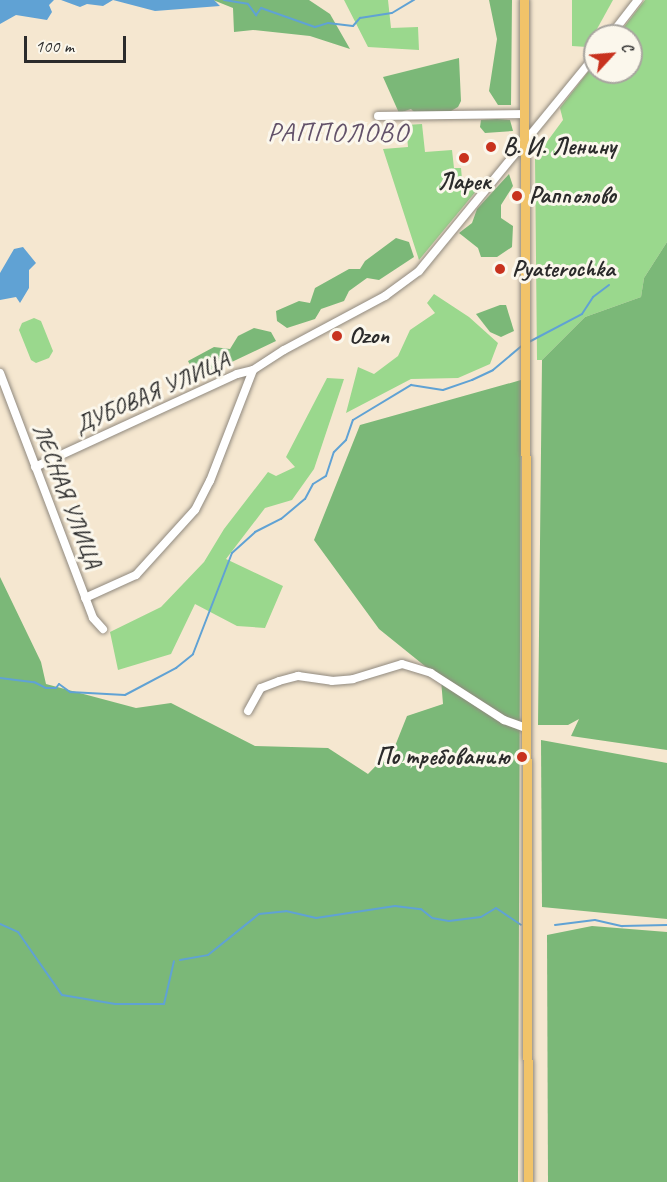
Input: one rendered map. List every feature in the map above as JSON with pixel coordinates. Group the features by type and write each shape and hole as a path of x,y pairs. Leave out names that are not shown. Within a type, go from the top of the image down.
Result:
{"main road":[{"path":"524,0 528,1182"}],"street":[{"path":"619,24 638,0"},
{"name":"ДУБОВАЯ УЛИЦА","path":"35,467 237,374 253,370 410,278 524,145 583,71"},
{"path":"378,117 524,114"},
{"path":"85,598 136,575 195,510 210,481 253,370"},
{"name":"ЛЕСНАЯ УЛИЦА","path":"0,373 85,598 98,627 103,628"},
{"path":"248,711 261,688 279,681 298,676 332,681 353,679 402,664 431,673 504,720 526,728"}],"green space":[{"path":"213,0 309,0 330,14 350,49 310,36 253,30 234,32 233,8"},
{"path":"344,0 388,0 391,28 418,27 419,50 368,47"},
{"path":"489,0 512,0 511,105 498,105 489,91 497,39"},
{"path":"572,0 613,0 600,24 583,24 583,47 572,46"},
{"path":"645,0 667,0 667,242 644,278 641,297 585,317 542,360 537,360 535,158 563,120 560,108 583,78 583,84 643,84 643,24 626,24"},
{"path":"459,58 461,101 458,107 451,111 415,113 411,109 399,113 383,77"},
{"path":"481,120 510,120 513,131 485,133 480,127"},
{"path":"422,124 425,152 452,150 454,168 461,168 463,190 477,190 419,260 383,149 408,147 406,125"},
{"path":"509,174 513,186 501,205 501,218 513,226 512,247 497,257 481,257 478,248 459,233 472,223 477,209"},
{"path":"396,238 409,242 414,257 379,280 367,278 349,291 344,301 321,309 315,319 287,328 277,321 276,311 299,301 310,303 315,288 349,269 360,269 365,261"},
{"path":"667,242 667,750 571,736 579,719 568,725 538,725 542,360 585,317 641,297 644,278"},
{"path":"434,294 469,317 498,343 490,364 458,378 411,379 346,413 358,367 374,374 398,356 410,330 435,313 427,303"},
{"path":"506,305 514,331 501,337 490,332 476,314"},
{"path":"34,318 41,321 53,351 49,358 36,363 31,360 19,330 22,323"},
{"path":"254,328 271,332 276,341 217,369 201,371 191,367 188,361 214,347 230,349 238,336"},
{"path":"327,378 344,379 314,469 292,500 265,508 226,559 283,586 265,628 237,626 195,604 171,654 118,670 110,632 161,607 204,562 224,529 268,472 276,476 295,467 286,457"},
{"path":"521,380 518,1182 0,1182 0,577 41,662 46,684 136,708 171,703 255,746 328,748 368,774 395,746 407,716 443,704 441,679 379,629 314,540 360,425"},
{"path":"541,740 667,763 667,919 542,907"},
{"path":"592,926 667,932 667,1182 548,1182 547,935"}],"water":[{"path":"0,0 54,0 49,5 52,12 47,20 16,15 0,24"},
{"path":"61,0 113,0 103,6 87,4 80,7"},
{"path":"113,0 214,0 220,6 155,11"},
{"path":"23,247 36,263 29,270 29,288 20,303 16,297 0,300 0,273 14,249"}],"waterway":[{"path":"224,0 248,4 256,15 261,8 315,27 328,23 353,26 360,18 392,13 414,0"},
{"path":"527,343 582,314 593,297 609,285"},
{"path":"0,678 34,682 46,688 56,688 59,684 70,692 125,695 176,668 193,654 232,553 255,532 281,519 305,499 313,484 326,476 334,452 346,440 353,420 411,385 443,390 472,380 493,370 522,346"},
{"path":"180,960 208,955 259,914 286,911 316,918 395,906 421,909 432,918 449,921 481,917 496,908 521,925"},
{"path":"555,925 595,920 622,926 667,925"},
{"path":"0,924 18,932 62,995 115,1004 164,1004 174,961"}],"place":[{"name":"В. И. Ленину","path":"491,147"},
{"name":"Ларек","path":"464,158"},
{"name":"Рапполово","path":"517,196"},
{"name":"Pyaterochka","path":"500,269"},
{"name":"Ozon","path":"337,336"},
{"name":"По требованию","path":"522,757"}],"district":[{"name":"РАППОЛОВО","path":"338,133"}]}
